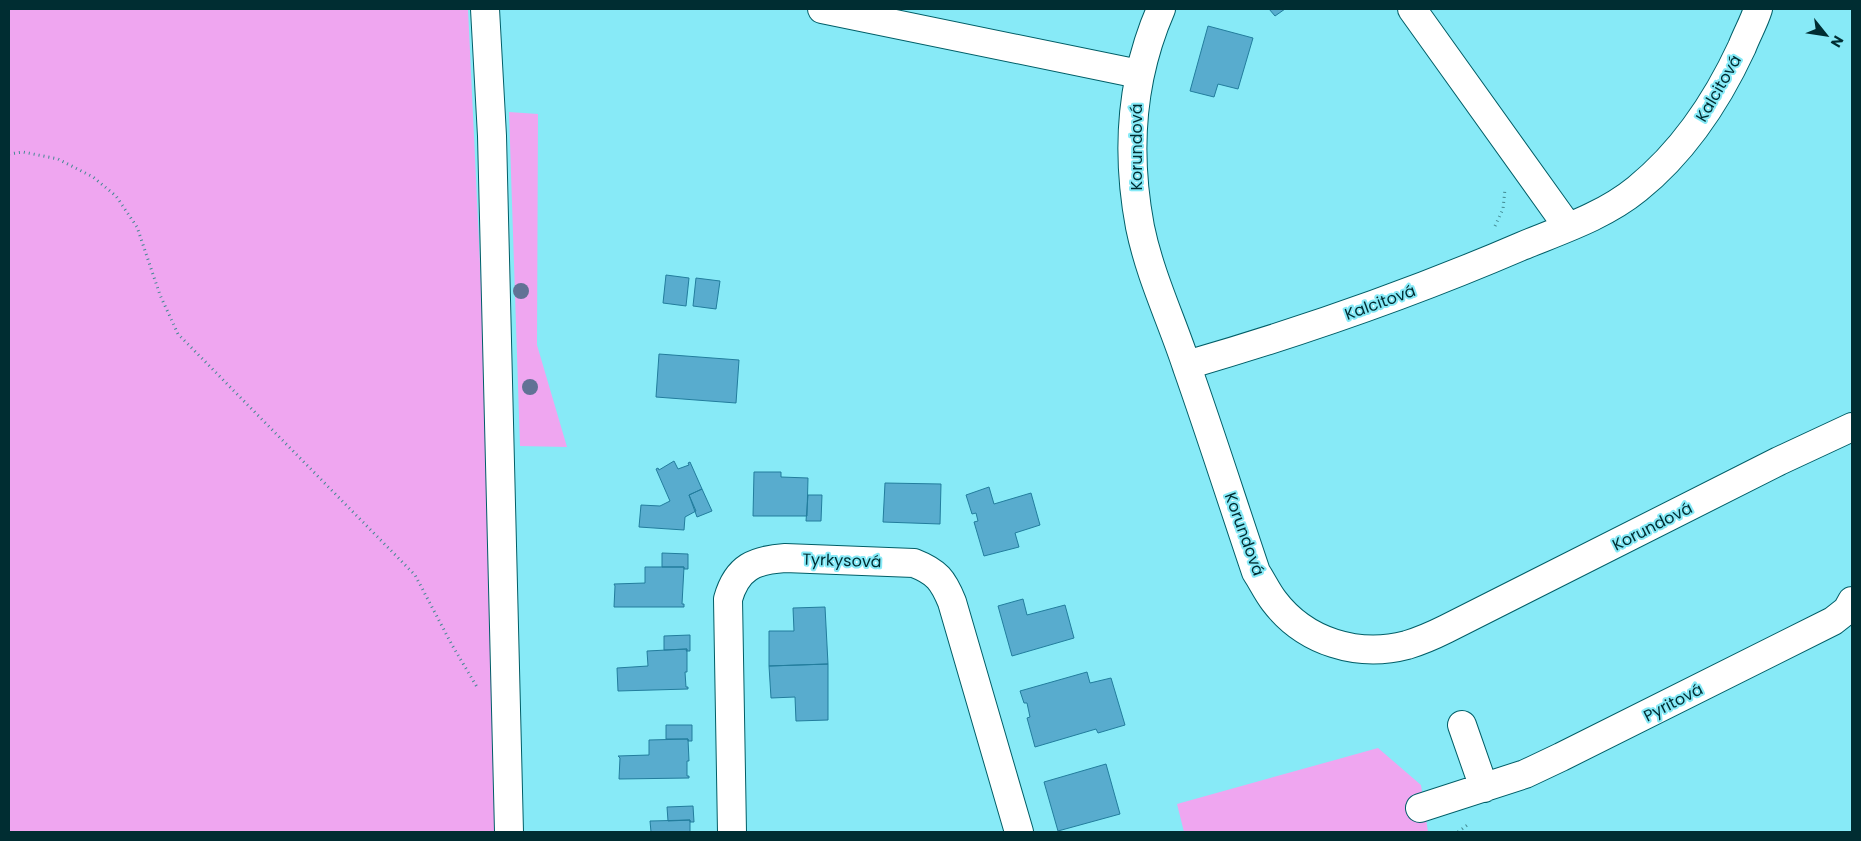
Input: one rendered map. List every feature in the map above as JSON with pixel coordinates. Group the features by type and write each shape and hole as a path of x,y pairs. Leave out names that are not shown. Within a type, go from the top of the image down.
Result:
{"street":[{"path":"485,9 492,136 509,832"},
{"path":"822,9 1139,74"},
{"name":"Korundová","path":"1161,9 1151,33 1139,74 1133,120 1134,174 1140,228 1156,284 1187,365 1256,572 1274,602 1301,628 1338,646 1374,651 1408,645 1446,629 1779,461 1852,427"},
{"path":"1412,9 1568,227"},
{"name":"Kalcitová","path":"1187,365 1270,340 1368,307 1491,260 1606,210 1636,190 1668,160 1695,129 1715,100 1736,60 1758,9"},
{"name":"Tyrkysová","path":"732,832 728,598 732,586 740,573 754,564 768,559 785,558 914,563 927,568 937,576 946,587 952,602 1019,832"},
{"name":"Pyritová","path":"1420,808 1524,774 1562,757 1833,622 1847,610 1852,601"},
{"path":"1462,725 1484,788"}],"path":[{"path":"9,154 23,152 58,159 93,177 116,196 137,227 160,295 178,334 415,575 478,690"}],"shaded area":[{"path":"9,9 468,9 482,306 496,832 9,832"},
{"path":"509,112 538,114 537,345 567,447 520,446"},
{"path":"1378,748 1421,785 1428,832 1184,832 1177,804"}],"building":[{"path":"1269,9 1285,9 1275,16"},
{"path":"1208,26 1253,38 1238,89 1218,84 1214,97 1190,91"},
{"path":"666,275 689,278 686,306 663,303"},
{"path":"696,278 720,281 716,309 693,306"},
{"path":"659,354 739,360 736,403 656,397"},
{"path":"674,461 678,469 689,465 688,463 690,462 702,489 689,495 696,511 685,517 684,530 639,527 641,505 660,506 670,501 656,469 658,468 659,470"},
{"path":"754,472 781,472 781,477 808,478 807,516 753,516"},
{"path":"885,483 941,484 940,524 883,522"},
{"path":"989,487 994,504 1031,493 1040,525 1015,533 1019,547 984,556 974,522 978,521 976,513 972,514 966,495"},
{"path":"702,489 712,511 697,517 689,495"},
{"path":"808,495 822,495 821,521 806,521"},
{"path":"662,553 688,554 688,569 684,569 684,567 662,567"},
{"path":"645,567 684,567 682,604 684,604 684,607 614,607 614,584 645,583"},
{"path":"1023,599 1027,615 1065,605 1074,638 1012,656 998,606"},
{"path":"825,607 828,664 769,666 769,631 794,631 793,608"},
{"path":"690,635 690,651 686,651 687,649 664,650 664,636"},
{"path":"687,649 687,672 685,672 686,687 688,689 618,691 617,668 648,666 647,651"},
{"path":"828,664 828,720 796,721 795,697 771,698 769,666"},
{"path":"1087,672 1090,683 1111,678 1125,725 1098,733 1096,729 1035,747 1027,718 1030,717 1027,703 1024,703 1020,691"},
{"path":"666,725 692,725 692,741 688,741 688,739 666,739"},
{"path":"688,739 689,761 687,761 687,776 689,778 619,779 620,758 618,756 649,755 649,740"},
{"path":"1106,764 1120,814 1058,831 1044,782"},
{"path":"693,806 694,822 690,822 690,820 668,821 667,807"},
{"path":"690,820 690,832 651,832 650,821"}]}
